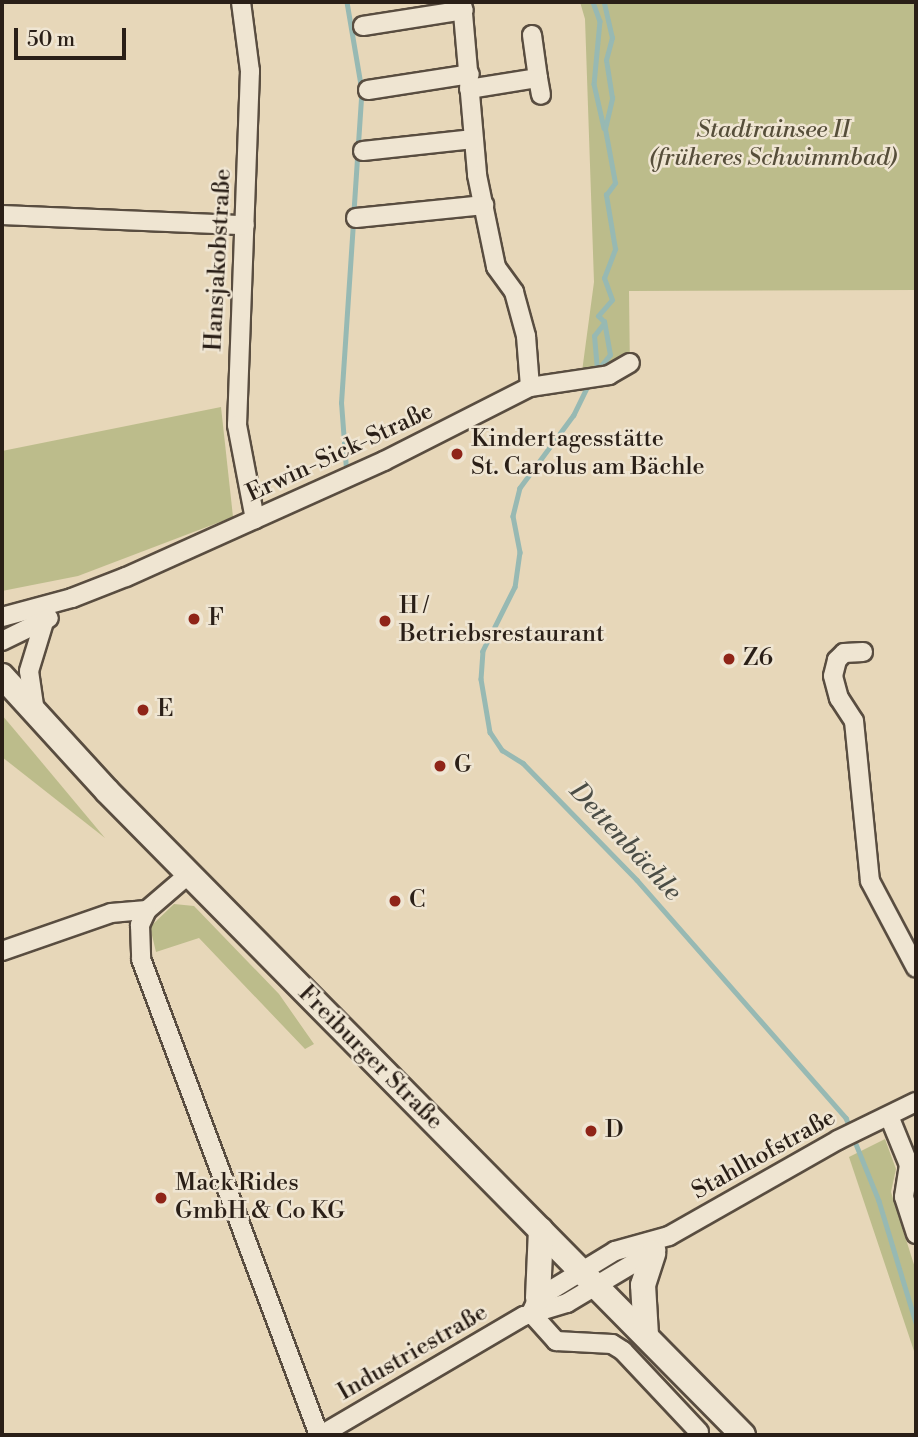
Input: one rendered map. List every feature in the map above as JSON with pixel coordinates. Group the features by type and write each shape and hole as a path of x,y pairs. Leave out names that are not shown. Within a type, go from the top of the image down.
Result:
{"street":[{"name":"Hansjakobstraße","path":"241,2 250,71 237,425 255,519"},
{"path":"363,26 463,6 473,139 484,205 496,267 514,292 523,325 530,387"},
{"path":"368,90 470,82 540,86 532,35"},
{"path":"363,151 473,139"},
{"path":"356,218 484,205"},
{"path":"2,215 245,225"},
{"name":"Erwin-Sick-Straße","path":"2,617 72,598 255,519 381,463 530,387 610,375 630,363"},
{"name":"Erwin-Sick-Straße","path":"2,641 44,622 72,598"},
{"path":"36,716 29,671 44,622"},
{"path":"863,652 844,653 837,660 833,676 839,698 854,721 870,881 916,968"},
{"name":"Freiburger Straße","path":"2,676 36,716 189,874 743,1435"},
{"path":"189,874 147,910 140,925 141,959 320,1435"},
{"path":"2,951 111,913 147,910"},
{"name":"Stahlhofstraße","path":"590,1279 658,1246 838,1140 916,1102"},
{"path":"889,1116 909,1165 904,1197 916,1234"},
{"path":"541,1230 534,1305 556,1341 612,1344 623,1351 699,1432"},
{"path":"646,1335 643,1285 658,1246"},
{"name":"Industriestraße","path":"320,1435 534,1305 590,1279"}],"green space":[{"name":"Stadtrainsee II (früheres Schwimmbad)","path":"580,2 916,2 916,290 629,291 630,372 581,379 594,282 585,19"},
{"path":"221,407 233,517 78,576 2,591 2,451"},
{"path":"2,715 34,753 105,838 2,757"},
{"path":"174,904 194,906 279,994 314,1044 305,1049 199,938 156,952 150,927"},
{"path":"885,1139 896,1169 891,1192 916,1271 916,1357 849,1157"}],"waterway":[{"path":"347,2 362,91 354,213"},
{"name":"Dettenbächle","path":"593,2 600,21 594,84 604,128"},
{"name":"Dettenbächle","path":"596,372 610,355 604,322 598,316 612,300 604,278 615,249 606,195 615,183 605,129 612,98 606,60 612,38 604,2"},
{"path":"346,469 341,403 353,222"},
{"name":"Dettenbächle","path":"597,370 594,336 604,323"},
{"name":"Dettenbächle","path":"590,382 574,415 520,488 513,516 520,552 515,587 483,651 481,679 490,732 502,750 523,763 637,880 846,1118 851,1130"},
{"name":"Dettenbächle","path":"854,1139 879,1201 916,1323"}],"place":[{"name":"Kindertagesstätte St. Carolus am Bächle","path":"457,454"},
{"name":"F","path":"194,619"},
{"name":"H / Betriebsrestaurant","path":"385,621"},
{"name":"Z6","path":"729,659"},
{"name":"E","path":"143,710"},
{"name":"G","path":"440,766"},
{"name":"C","path":"395,901"},
{"name":"D","path":"591,1131"},
{"name":"Mack Rides GmbH & Co KG","path":"161,1198"}]}
